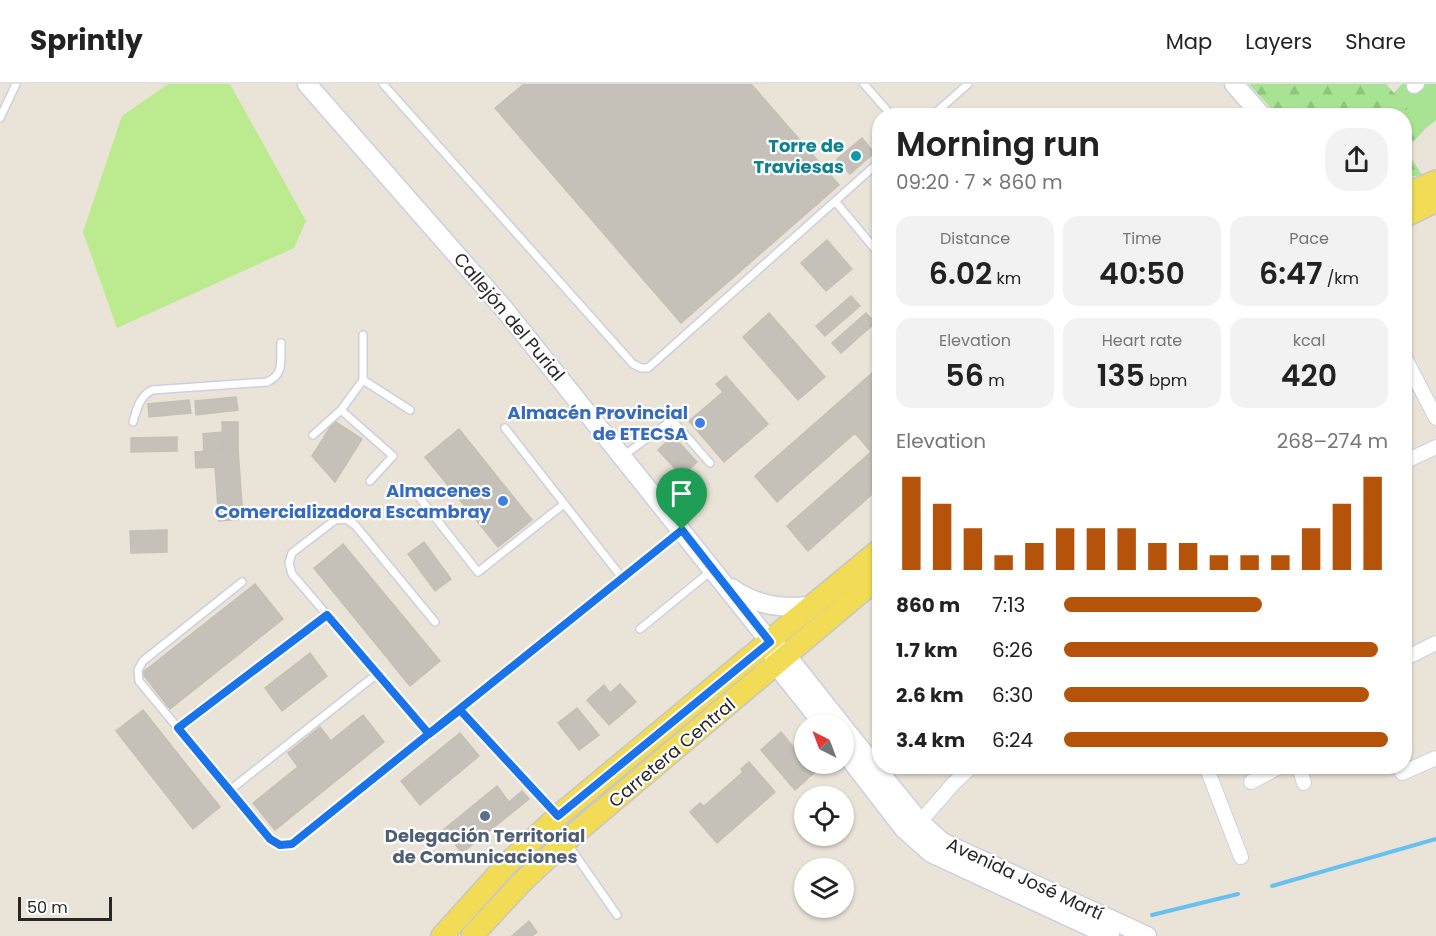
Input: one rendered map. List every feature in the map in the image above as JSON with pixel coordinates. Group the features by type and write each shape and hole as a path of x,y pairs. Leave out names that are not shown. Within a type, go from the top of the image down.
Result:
{"main road":[{"name":"Callejón del Purial","path":"307,84 505,310 770,642"},
{"path":"1234,84 1255,108"},
{"path":"1412,213 1436,201"},
{"name":"Carretera Central","path":"441,936 508,863 558,816 872,556"},
{"path":"719,577 743,597 768,605 795,608 814,605"},
{"name":"Carretera Central","path":"472,936 522,882 566,841 872,583"},
{"name":"Avenida José Martí","path":"770,642 816,714"},
{"name":"Avenida José Martí","path":"782,661 831,714"},
{"name":"Avenida José Martí","path":"854,741 872,763"},
{"name":"Avenida José Martí","path":"854,764 904,829 931,853 1110,936"},
{"name":"Avenida José Martí","path":"881,774 920,822 942,842 1147,936"},
{"path":"558,816 566,841"}],"street":[{"path":"1412,372 1436,418"},
{"path":"1412,458 1436,447"},
{"path":"1412,655 1436,643"},
{"path":"1412,766 1436,758"},
{"path":"920,822 964,774"},
{"path":"1209,774 1241,857"},
{"path":"1251,782 1266,774"},
{"path":"1301,774 1304,783"}],"lane":[{"path":"0,118 16,84"},
{"path":"383,84 633,364 641,368 648,368 872,168"},
{"path":"864,84 885,108"},
{"path":"941,108 968,84"},
{"path":"836,201 872,245"},
{"path":"313,435 341,410 363,380 363,335"},
{"path":"133,422 144,394 152,390 267,382 276,378 280,371 281,344"},
{"path":"363,380 410,410"},
{"path":"341,410 393,456 370,481"},
{"path":"623,456 672,420 710,463"},
{"path":"505,428 622,579"},
{"path":"415,492 477,572 564,504"},
{"path":"429,734 292,574 289,563 292,553 335,520 346,519 355,525 435,622"},
{"path":"242,582 143,661 138,670 139,681 270,839 280,845 292,844 682,530"},
{"path":"640,629 719,577"},
{"path":"178,728 327,615"},
{"path":"230,790 377,674"},
{"path":"460,710 558,816"},
{"path":"566,841 617,915"}],"green space":[{"path":"168,84 230,84 306,221 294,248 117,328 83,232 122,116"},
{"path":"1249,84 1386,84 1407,108 1271,108"},
{"path":"1402,84 1436,84 1436,120 1425,129 1412,115 1412,108 1406,108 1393,94"},
{"path":"1412,114 1425,129 1412,143"},
{"path":"1412,159 1422,175 1412,177"}],"building":[{"path":"524,84 751,84 839,185 681,323 495,108"},
{"name":"Torre de Traviesas","path":"862,138 872,150 872,155 850,174 837,159"},
{"path":"827,240 852,269 826,291 801,263"},
{"path":"851,296 860,306 825,336 816,326"},
{"path":"769,313 825,377 798,400 743,337"},
{"path":"866,313 872,320 872,326 841,353 832,343"},
{"path":"872,373 872,494 808,551 787,526 871,452 855,433 777,502 755,476"},
{"path":"726,376 768,424 724,462 689,421 723,392 716,384"},
{"path":"236,397 238,410 196,415 195,401"},
{"path":"189,400 191,413 149,417 148,404"},
{"path":"334,421 362,439 335,482 312,456"},
{"path":"222,422 238,422 238,449 223,450"},
{"path":"459,429 532,520 498,547 425,457"},
{"path":"222,432 223,450 204,452 203,434"},
{"path":"673,436 697,462 682,476 658,450"},
{"path":"177,437 177,451 131,452 131,438"},
{"path":"238,449 243,519 219,521 215,467 196,468 195,452"},
{"path":"167,530 167,552 131,553 130,531"},
{"path":"424,542 451,579 435,591 408,554"},
{"path":"343,544 440,661 410,686 314,568"},
{"path":"255,584 283,619 170,709 142,673"},
{"path":"310,653 327,676 282,711 265,688"},
{"path":"620,684 636,702 609,725 587,700 604,685 610,693"},
{"path":"577,708 599,735 579,750 558,723"},
{"path":"143,710 220,807 193,829 116,731"},
{"path":"363,715 384,742 275,830 253,803"},
{"path":"320,727 331,741 298,767 288,753"},
{"path":"781,732 794,748 794,774 813,774 799,786 794,786 794,789 761,750"},
{"path":"460,733 479,756 420,805 401,781"},
{"path":"749,762 775,792 717,843 690,812 700,803 704,806 743,772 741,769"},
{"name":"Delegación Territorial de Comunicaciones","path":"497,786 509,802 522,791 529,799 462,853 443,830"},
{"path":"529,921 537,932 532,936 512,936"}],"waterway":[{"path":"1272,886 1436,839"},
{"path":"1152,915 1238,894"}],"place":[{"name":"Torre de Traviesas","path":"856,156"},
{"name":"Almacén Provincial de ETECSA","path":"700,423"},
{"name":"Almacenes Comercializadora Escambray","path":"503,501"},
{"name":"Delegación Territorial de Comunicaciones","path":"485,816"}],"route":[{"path":"682,530 460,710 292,844 280,845 270,839 178,728 327,615 429,734 460,710 558,816 770,642 682,530"}]}
